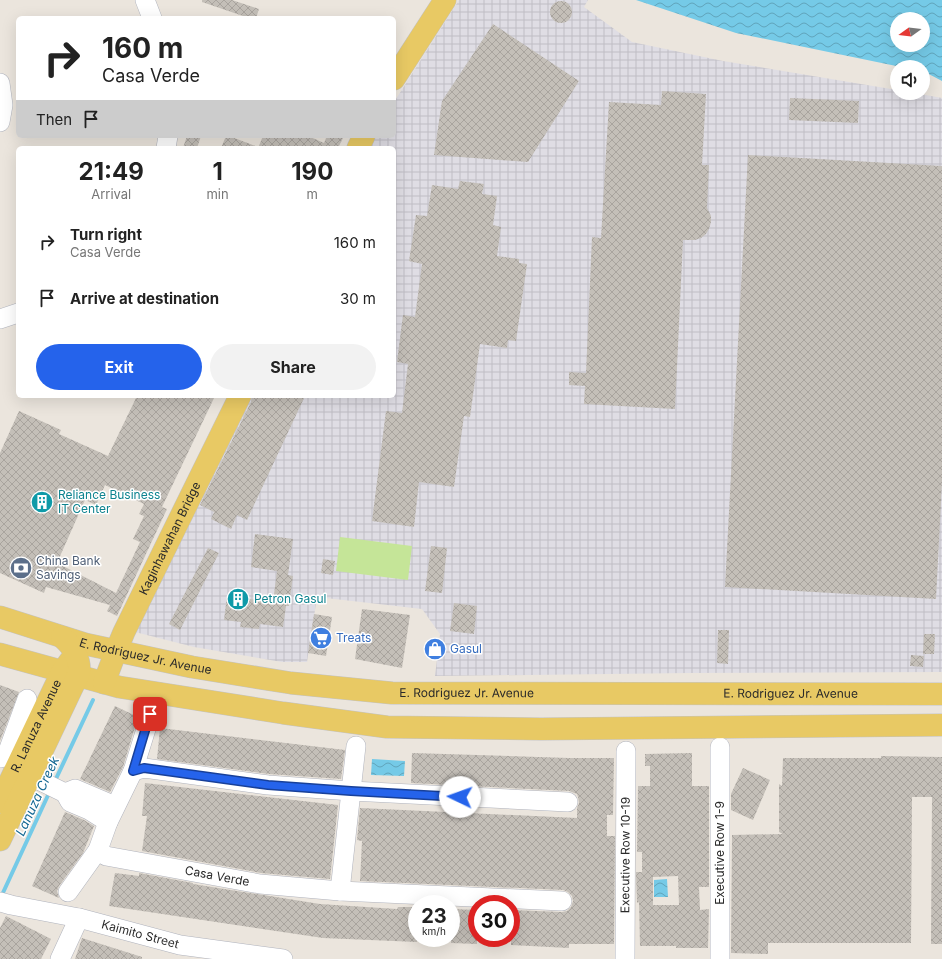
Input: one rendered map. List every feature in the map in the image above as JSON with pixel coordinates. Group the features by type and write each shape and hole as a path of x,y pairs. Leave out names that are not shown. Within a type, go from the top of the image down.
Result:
{"main road":[{"path":"396,76 445,0"},
{"name":"Kaginhawahan Bridge","path":"104,683 116,651 239,398"},
{"name":"E. Rodriguez Jr. Avenue","path":"0,617 62,637 116,651 192,667 291,683 392,693 942,694"},
{"path":"62,637 69,644 73,669"},
{"path":"73,669 90,654 116,651"},
{"path":"0,654 73,669 104,683 119,687 283,713 387,727 541,729 942,725"},
{"name":"R. Lanuza Avenue","path":"0,840 22,772 73,669"},
{"name":"R. Lanuza Avenue","path":"0,802 22,772"}],"street":[{"path":"145,0 151,16"},
{"path":"0,84 3,105 0,122"},
{"path":"0,319 16,314"},
{"path":"27,699 4,757 22,772 64,792 75,789 112,814"},
{"path":"68,892 98,850 112,814 133,771 150,714"},
{"path":"340,891 356,746"},
{"name":"Executive Row 1-9","path":"720,747 720,959"},
{"name":"Executive Row 10-19","path":"625,959 626,751"},
{"path":"133,771 144,768 268,785 351,791 568,802"},
{"name":"Casa Verde","path":"98,850 106,856 260,884 340,891 562,901"},
{"name":"Kaimito Street","path":"3,903 79,918 180,952 283,959"},
{"path":"60,959 79,918"}],"shaded area":[{"path":"459,0 588,0 584,7 632,42 723,61 890,89 890,100 930,100 930,96 942,98 942,672 435,676 440,634 422,609 317,597 307,662 282,662 194,647 135,632 248,398 396,398 396,146 370,146 373,138 396,138 396,99"}],"green space":[{"path":"340,537 412,546 408,580 336,571"}],"water":[{"path":"636,0 942,0 942,81 930,75 930,60 890,60 890,65 736,33"},
{"path":"372,759 405,761 404,776 371,775"},
{"path":"667,879 668,897 654,897 654,880"}],"building":[{"path":"202,0 232,0 259,9 257,16 243,16 202,2"},
{"path":"561,1 565,2 571,8 571,16 565,22 561,23 557,22 551,16 550,12 551,8 557,2"},
{"path":"493,24 579,81 528,162 434,155 442,101"},
{"path":"662,91 706,94 702,165 709,165 707,208 711,216 711,222 709,229 701,238 695,240 683,240 675,409 584,404 585,386 569,385 569,372 586,373 592,237 601,238 609,102 661,105"},
{"path":"790,98 859,101 858,123 789,120"},
{"path":"186,138 200,138 198,146 184,146"},
{"path":"225,138 234,138 255,146 222,146"},
{"path":"262,138 313,138 324,143 326,138 343,138 339,146 259,146"},
{"path":"748,155 942,166 942,482 936,599 725,587"},
{"path":"460,181 484,184 482,194 497,196 493,225 501,227 497,256 519,259 519,263 527,264 516,341 508,340 507,348 480,344 470,417 464,416 454,487 419,482 414,527 372,521 386,411 402,413 408,364 397,362 403,315 415,317 422,264 409,261 416,215 427,216 432,185 458,189"},
{"path":"136,398 214,398 162,507 167,509 117,616 107,611 110,605 46,587 44,593 0,573 0,453 19,411 61,430 59,434 108,456","holes":["105,485 144,504 139,514 144,516 133,539 140,542 116,593 57,563 85,500 96,505"]},
{"path":"252,398 304,398 247,520 237,515 231,529 211,519 214,512 200,505"},
{"name":"Petron Gasul","path":"255,534 293,539 288,575 293,576 289,606 286,606 283,627 260,624 259,629 240,627 241,622 224,620 227,596 273,602 277,571 251,567"},
{"path":"431,546 447,548 442,593 425,591"},
{"path":"208,548 219,553 180,630 169,624"},
{"path":"323,559 335,561 333,575 321,573"},
{"path":"454,603 477,606 474,634 450,631"},
{"path":"362,609 410,615 402,668 355,659"},
{"path":"314,614 332,617 326,656 308,653"},
{"path":"718,630 729,630 728,664 717,663"},
{"path":"924,634 935,634 934,654 923,654"},
{"path":"911,655 924,656 923,667 910,666"},
{"path":"0,685 19,692 0,741"},
{"path":"115,706 138,717 123,767 110,792 80,779"},
{"path":"160,728 345,750 341,779 269,774 157,759"},
{"path":"412,753 614,758 613,815 607,815 607,836 615,836 614,944 569,944 569,948 520,945 520,910 567,911 571,907 573,901 572,896 563,890 360,881 362,841 357,840 360,808 577,818 577,808 579,803 578,797 577,794 569,791 411,783"},
{"path":"692,753 692,786 709,786 709,887 699,887 700,910 709,909 708,948 640,946 639,902 637,903 636,872 642,872 642,852 637,852 638,786 650,786 650,766 645,766 645,754","holes":["678,876 679,905 653,905 653,877"]},
{"path":"881,756 942,757 942,944 931,944 932,797 912,797 911,943 768,943 768,954 731,953 732,835 783,834 779,832 779,784 782,786 783,758 881,758"},
{"path":"743,768 770,780 753,820 731,810 731,794"},
{"path":"145,783 338,805 330,879 261,873 142,851 147,816 142,816"},
{"path":"65,812 94,826 83,853 59,886 57,891 59,898 32,886"},
{"path":"115,873 139,876 139,873 193,884 320,904 397,909 398,907 408,907 408,942 323,938 109,906"},
{"path":"460,909 468,910 468,944 460,943"},
{"path":"6,916 51,939 41,959 0,959 0,928"},
{"path":"82,938 142,957 142,959 75,959"}],"waterway":[{"name":"Lanuza Creek","path":"54,783 93,700"},
{"name":"Lanuza Creek","path":"1,897 50,791"}],"place":[{"name":"Reliance Business IT Center","path":"42,502"},
{"name":"China Bank Savings","path":"21,568"},
{"name":"Petron Gasul","path":"238,599"},
{"name":"Treats","path":"321,638"},
{"name":"Gasul","path":"435,649"}],"route":[{"path":"150,714 133,771 144,768 268,785 460,797"}]}
